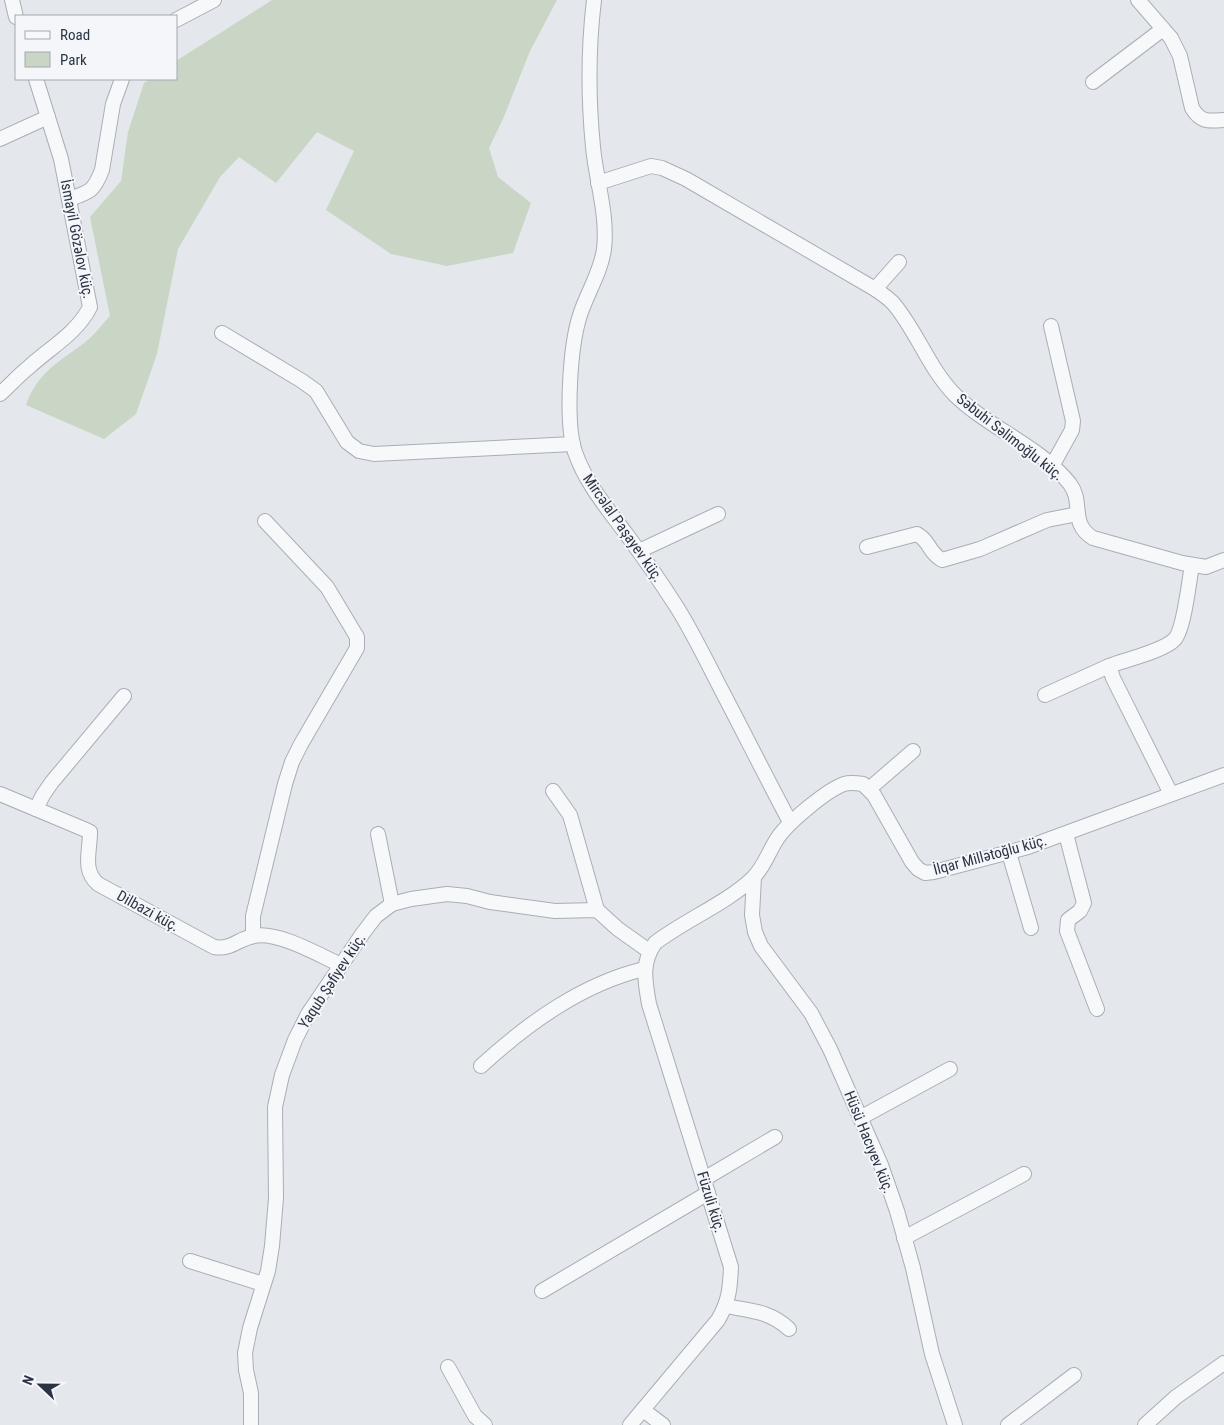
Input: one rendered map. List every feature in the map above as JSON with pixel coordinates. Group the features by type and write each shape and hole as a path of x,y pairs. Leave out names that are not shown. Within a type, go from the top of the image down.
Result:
{"street":[{"path":"12,0 16,15"},
{"path":"178,19 214,0"},
{"name":"Mircəlal Paşayev küç.","path":"594,0 590,32 588,77 593,147 604,225 604,245 602,260 589,289 574,340 571,372 573,444 583,472 683,617 790,822"},
{"path":"1138,0 1171,38 1180,56 1192,108 1197,116 1211,121 1224,120"},
{"path":"1094,82 1163,29"},
{"name":"İsmayil Gözəlov küç.","path":"0,394 29,366 68,335 84,319 90,306 61,159 36,80"},
{"path":"69,199 92,189 98,180 102,170 114,104 122,80"},
{"path":"0,139 48,117"},
{"name":"Səbuhi Səlimoğlu küç.","path":"598,182 651,166 662,168 686,179 875,289 892,302 903,316 941,378 954,394 971,410 1023,444 1052,466 1070,485 1076,494 1078,514 1081,527 1085,533 1093,538 1192,565 1206,567 1224,560"},
{"path":"875,289 899,262"},
{"path":"1051,326 1073,421 1072,430 1052,466"},
{"path":"222,333 316,391 347,442 359,451 374,454 573,444"},
{"path":"639,551 718,514"},
{"path":"867,547 917,534 925,538 933,554 942,560 980,549 1047,520 1078,514"},
{"path":"265,521 327,587 357,637 357,648 292,762 253,916 253,936 266,936 284,940 341,965"},
{"path":"1045,695 1109,666 1166,646 1176,639 1181,626 1192,565"},
{"path":"1109,666 1113,678 1171,794"},
{"path":"36,809 52,782 124,696"},
{"path":"553,791 570,815 597,910 618,929 649,952 661,938 754,877 777,838 790,822 835,789 846,784 863,784 869,790 913,751"},
{"name":"İlqar Millətoğlu küç.","path":"869,790 874,795 912,862 925,873 1009,853 1066,834 1224,775"},
{"name":"Dilbazi küç.","path":"0,794 90,832 88,870 90,877 98,884 214,947 224,949 253,936"},
{"path":"378,834 392,904"},
{"path":"1066,834 1084,903 1080,911 1068,920 1067,930 1097,1009"},
{"path":"1009,853 1031,928"},
{"name":"Hüsü Hacıyev küç.","path":"754,877 752,915 761,946 811,1013 830,1049 881,1165 904,1238 932,1354 956,1425"},
{"name":"Yaqub Şəfiyev küç.","path":"251,1425 251,1393 246,1370 245,1353 250,1328 264,1284 272,1246 276,1198 275,1107 282,1075 295,1040 308,1014 376,916 392,904 411,899 447,894 555,911 597,910"},
{"name":"Füzuli küç.","path":"630,1425 718,1320 726,1306 730,1291 731,1267 649,1004 644,969 649,952"},
{"path":"481,1066 510,1040 552,1010 626,973 644,969"},
{"path":"860,1118 950,1069"},
{"path":"704,1179 775,1137"},
{"path":"904,1238 1024,1174"},
{"path":"542,1291 708,1193"},
{"path":"190,1261 264,1284"},
{"path":"726,1306 772,1315 789,1329"},
{"path":"1145,1425 1176,1397 1224,1363"},
{"path":"448,1366 475,1416 485,1425"},
{"path":"1008,1425 1074,1375"},
{"path":"643,1410 663,1425"}],"green space":[{"path":"272,0 557,0 530,51 503,119 489,148 498,177 531,203 513,253 447,266 391,254 326,210 354,151 317,132 276,183 239,157 220,177 178,249 157,354 136,414 104,439 26,405 31,393 45,374 89,339 110,316 90,217 121,181 128,132 144,83 148,80 178,80 178,60"}]}
